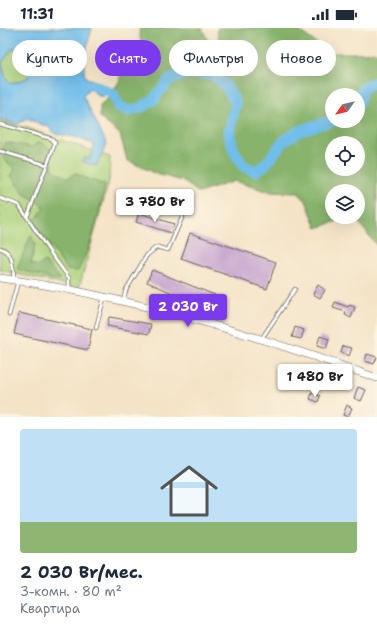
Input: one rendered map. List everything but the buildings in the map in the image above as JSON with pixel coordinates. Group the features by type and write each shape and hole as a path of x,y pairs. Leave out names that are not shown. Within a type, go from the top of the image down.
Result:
{"street":[{"path":"0,278 69,289 177,315 261,340 377,378"}],"lane":[{"path":"0,124 52,139 55,144 27,217"},
{"path":"0,151 47,165"},
{"path":"0,198 19,205 69,278 69,289"},
{"path":"123,301 126,290 147,255 157,247 168,250 185,211"},
{"path":"0,248 7,251 11,258 16,281 10,315"},
{"path":"261,340 295,289"},
{"path":"96,328 105,297"}],"green space":[{"path":"139,28 202,28 208,40 169,40 169,76 258,76 258,40 219,40 218,28 295,28 312,40 266,40 266,76 336,76 336,53 377,52 377,246 360,224 365,224 365,184 325,184 325,224 328,224 317,228 306,201 298,193 269,192 234,181 199,193 183,181 156,174 127,160 120,134 100,118 100,106 109,97 119,82 120,76 161,76 161,40 140,40"},
{"path":"12,49 12,76 28,76 27,78 10,84 5,77 2,63"},
{"path":"0,121 27,128 110,157 109,181 79,288 0,270"},
{"path":"4,142 32,147 39,142 50,148 53,170 68,178 75,173 105,185 98,219 89,247 78,271 67,270 33,222 45,208 37,201 24,194 11,176 15,169 3,158"},
{"path":"31,235 35,244 31,264 39,266 44,261 60,279 55,280 17,269"}],"water":[{"path":"0,28 92,28 87,50 87,40 12,40 12,49 2,63 5,77 10,84 27,78 28,76 85,76 86,78 99,82 108,88 104,97 96,95 94,91 89,89 83,96 107,144 96,166 82,161 84,158 90,158 94,144 74,137 55,134 49,127 27,119 17,124 0,119"}],"waterway":[{"path":"95,86 113,94 118,106 128,111 140,108 152,101 169,80 187,73 213,75 226,86 236,103 229,132 233,149 243,166 256,171 265,165 280,145 289,137 306,128 325,123"},
{"path":"364,88 377,81"}]}
